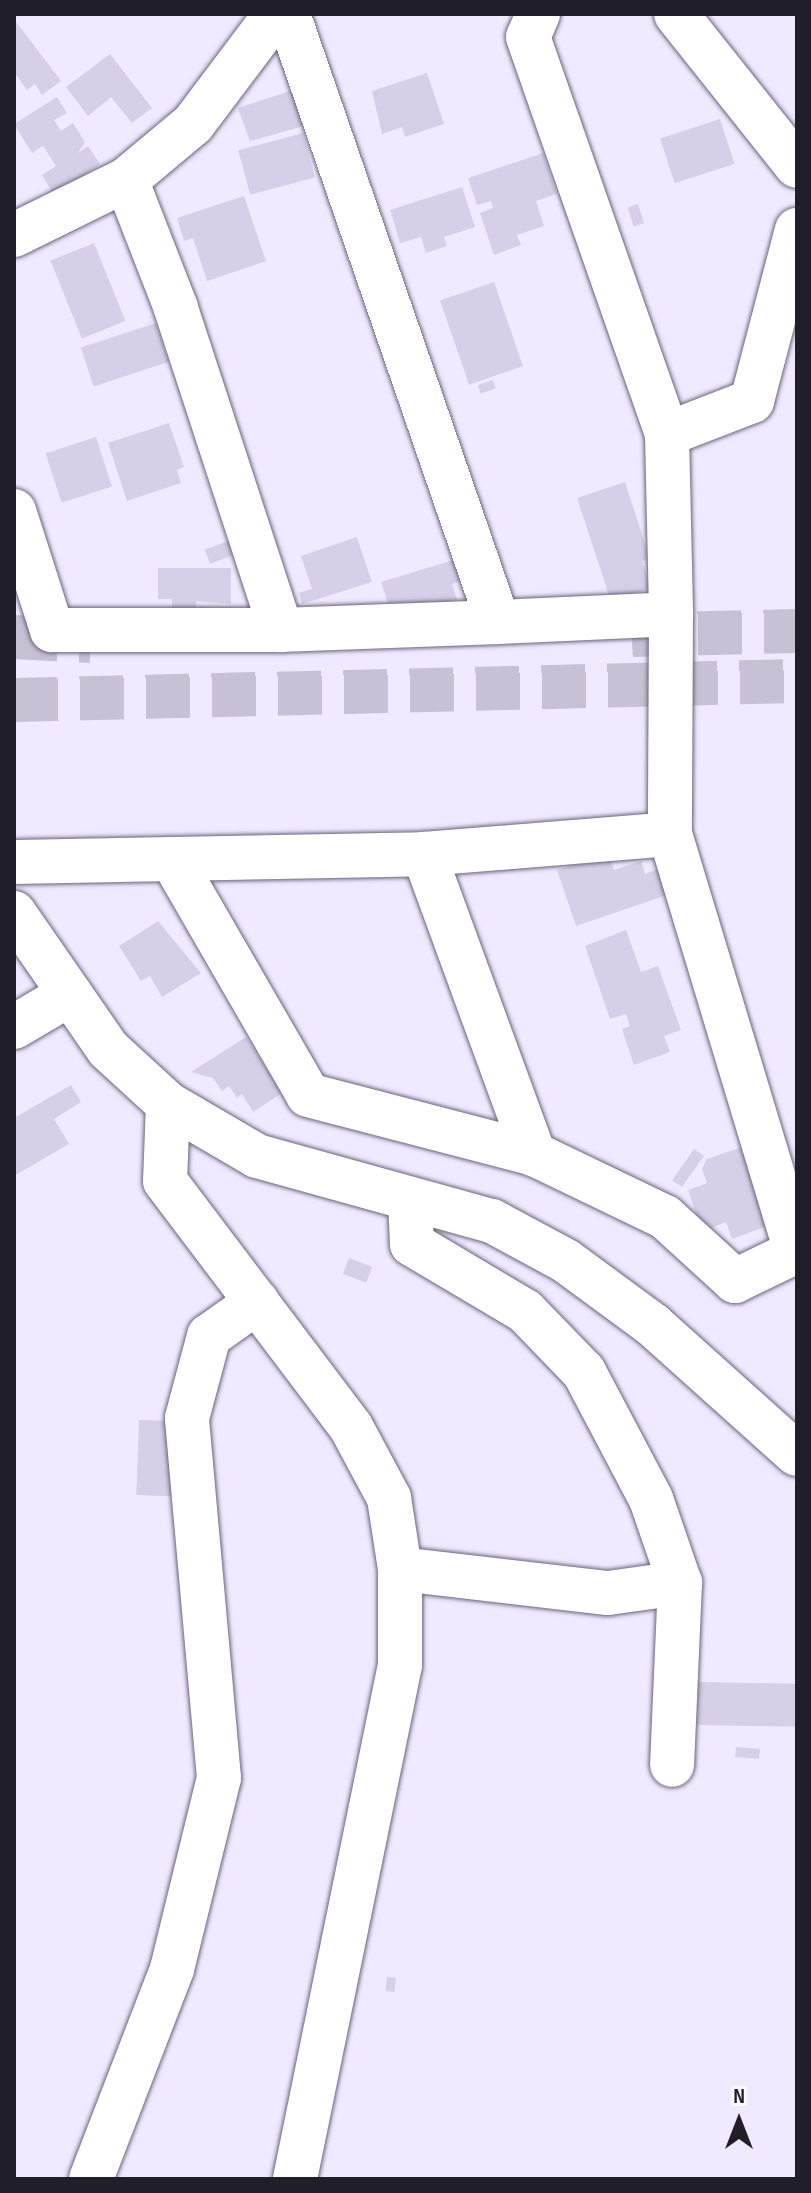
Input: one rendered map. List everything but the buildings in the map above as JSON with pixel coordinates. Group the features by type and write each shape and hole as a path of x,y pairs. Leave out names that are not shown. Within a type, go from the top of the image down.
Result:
{"street":[{"path":"14,235 126,180 193,124 276,14"},
{"path":"288,14 498,622"},
{"path":"172,859 308,1095 534,1154 665,1217 735,1281 796,1249 670,834 671,614 667,434 528,37 538,14"},
{"path":"676,14 797,166"},
{"path":"126,180 176,308 281,630"},
{"path":"667,434 752,401 797,230"},
{"path":"14,511 33,629 281,630 671,614"},
{"path":"14,862 424,854 670,834"},
{"path":"424,854 534,1154"},
{"path":"14,913 108,1049 168,1104 257,1156 492,1221 566,1261 653,1325 797,1454"},
{"path":"14,1027 70,994"},
{"path":"168,1104 165,1181 351,1427 389,1498 400,1569 400,1665 295,2179"},
{"path":"410,1199 412,1244 525,1311 584,1372 651,1499 680,1583 672,1765"},
{"path":"91,2179 172,1969 219,1778 187,1418 209,1336 257,1302"},
{"path":"400,1569 608,1593 680,1583"}],"tunnel":[{"path":"632,635 797,631"},
{"path":"14,637 91,641"},
{"path":"14,700 797,681"}]}
